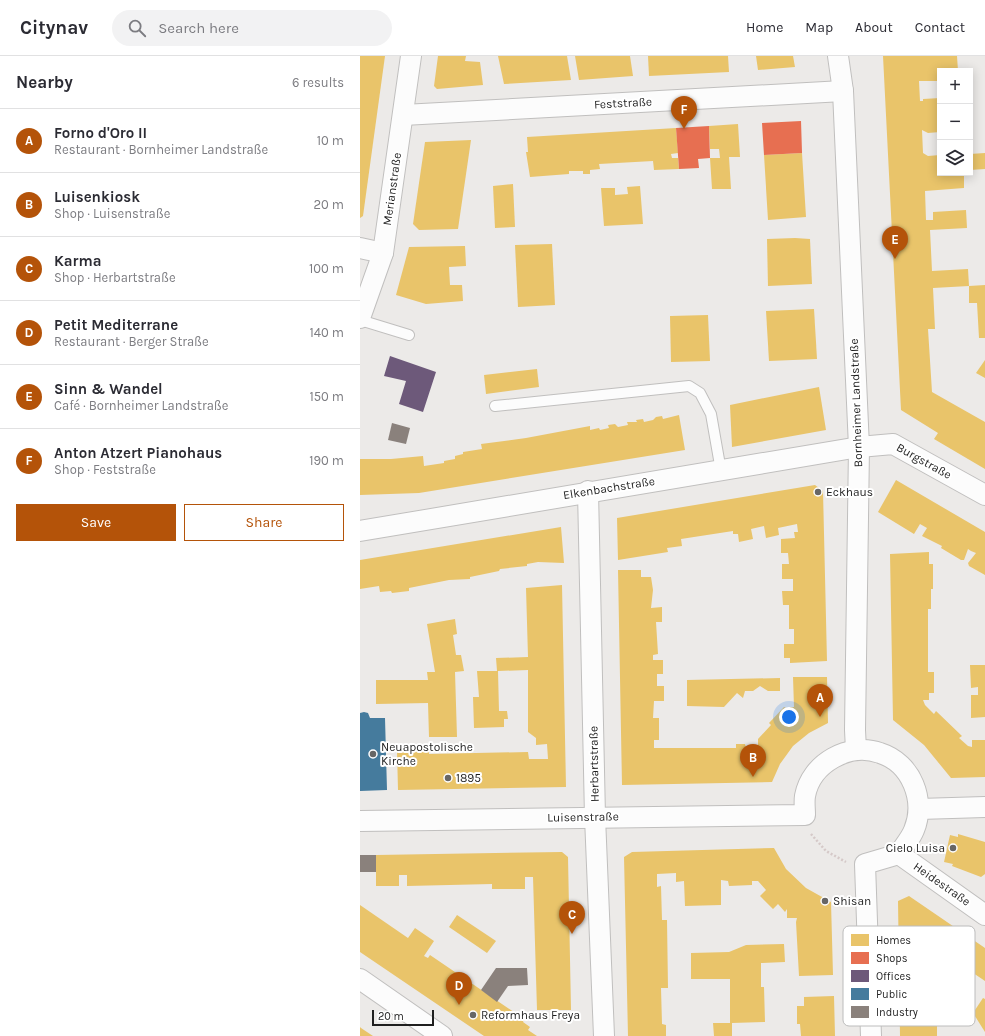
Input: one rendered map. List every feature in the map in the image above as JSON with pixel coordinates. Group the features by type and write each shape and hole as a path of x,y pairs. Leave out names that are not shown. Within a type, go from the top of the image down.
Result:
{"street":[{"name":"Merianstraße","path":"360,319 383,253 411,56"},
{"name":"Bornheimer Landstraße","path":"838,56 843,91 859,447 856,750"},
{"name":"Feststraße","path":"403,115 843,91"},
{"path":"360,248 383,253"},
{"name":"Burgstraße","path":"859,447 893,444 985,495"},
{"name":"Elkenbachstraße","path":"360,531 588,491 721,471 859,447"},
{"name":"Herbartstraße","path":"588,491 595,817 604,1036"},
{"path":"805,815 805,796 811,779 823,764 838,754 856,750 880,753 901,765 915,785 919,809 914,831 899,854 865,864 867,926"},
{"path":"919,809 985,807"},
{"name":"Luisenstraße","path":"360,821 805,815"},
{"name":"Heidestraße","path":"899,854 985,915"},
{"path":"360,979 442,1036"},
{"path":"871,1026 871,1036"}],"lane":[{"path":"360,319 408,335"},
{"path":"495,406 689,386 700,393 711,414 721,471"}],"path":[{"path":"805,815 812,835 826,851 844,862 865,864"}],"building: Homes":[{"path":"360,56 385,56 363,216 360,218"},
{"path":"438,56 466,56 465,61 480,62 483,85 437,89 434,86"},
{"path":"498,56 567,56 571,80 504,84"},
{"path":"575,56 630,56 633,76 579,80"},
{"path":"648,56 728,56 729,72 649,76"},
{"path":"756,56 793,56 795,67 758,70"},
{"path":"883,56 957,56 958,68 937,68 937,81 919,81 920,101 923,101 923,99 937,98 937,132 928,133 922,130 923,153 928,156 937,155 937,176 964,176 964,188 925,191 926,220 933,220 933,212 966,210 967,228 930,230 932,271 968,269 969,286 933,288 935,329 928,329 932,392 985,422 985,469 934,439 938,433 901,410"},
{"path":"738,124 740,157 729,157 731,189 712,189 710,158 720,158 719,149 710,149 709,126"},
{"path":"676,128 678,153 671,154 672,158 678,158 679,169 654,170 653,161 599,164 600,169 590,170 590,174 583,174 583,171 569,171 569,174 530,177 526,152 528,152 527,137"},
{"path":"471,140 458,229 419,230 413,224 425,142"},
{"path":"802,153 806,217 768,220 764,155"},
{"path":"985,153 985,169 973,170 973,154"},
{"path":"513,184 515,227 495,228 493,186"},
{"path":"640,186 643,224 604,226 601,188 615,188 615,195 628,194 627,187"},
{"path":"767,239 810,239 812,284 768,286"},
{"path":"552,244 555,305 518,307 515,245"},
{"path":"465,246 466,266 449,267 450,285 462,285 463,301 426,304 396,295 409,247"},
{"path":"985,285 985,338 979,338 977,303 969,303 969,286"},
{"path":"814,309 817,359 769,361 766,311"},
{"path":"708,315 710,361 671,362 670,316"},
{"path":"985,360 985,378 976,373"},
{"path":"537,369 539,387 486,394 484,375"},
{"path":"819,387 826,430 732,447 730,405"},
{"path":"679,415 685,450 419,493 360,495 360,459 391,459 423,456 424,466 444,463 444,461 455,459 455,456 463,454 463,452 482,449 481,444 526,438 590,426 590,430 599,428 600,430 609,428 608,425 615,424 618,427 628,425 627,422 637,422 636,420 643,419 644,422 653,420 656,417 662,416 663,419"},
{"path":"896,480 985,532 985,575 969,566 968,563 976,553 968,549 964,560 961,560 941,548 942,546 922,536 927,528 920,524 914,534 878,512"},
{"path":"815,485 823,491 827,661 790,663 790,658 784,658 784,644 794,644 794,629 789,629 789,605 783,605 782,591 793,591 793,579 782,579 782,564 789,564 788,553 781,553 781,539 795,538 794,532 798,532 797,524 778,528 779,535 766,538 764,526 751,529 753,539 739,542 738,534 733,534 733,531 681,539 682,546 667,548 668,552 618,560 617,518"},
{"path":"561,527 564,563 538,562 527,564 527,566 500,569 499,571 470,577 470,579 449,580 409,588 409,591 392,593 391,591 380,592 379,586 360,589 360,560"},
{"path":"929,552 929,564 933,564 933,589 931,589 931,609 928,609 928,672 934,672 934,693 929,693 929,700 923,700 925,705 934,714 936,711 962,736 959,738 968,746 972,747 972,740 985,740 985,777 951,778 924,745 893,720 890,554"},
{"path":"618,570 641,570 641,577 651,577 653,590 651,608 662,607 662,622 656,622 658,654 653,655 653,660 663,660 663,674 657,674 657,686 664,686 664,701 654,701 653,718 659,718 659,740 654,740 654,748 736,748 736,744 745,744 746,748 758,747 758,739 771,725 769,723 784,707 789,709 790,707 794,707 793,677 827,677 828,723 809,733 793,746 780,764 772,782 622,785"},
{"path":"562,585 566,787 398,790 397,751 429,751 429,754 528,752 529,759 548,759 547,744 536,745 536,738 528,732 528,670 498,671 499,711 507,711 508,719 504,719 504,727 474,728 473,697 479,697 477,671 497,671 496,658 528,657 526,588"},
{"path":"455,619 457,634 453,635 456,655 461,655 464,671 455,672 457,737 429,737 428,703 376,704 376,680 428,680 427,672 435,672 427,624"},
{"path":"970,665 985,665 985,717 971,718 971,695 978,695 978,687 971,688"},
{"path":"780,678 780,691 768,691 760,686 753,691 745,691 743,698 737,693 724,707 687,706 687,680"},
{"path":"958,834 985,842 985,874 981,877 952,866 953,864 944,862 950,835 958,837"},
{"path":"774,848 786,869 806,888 831,902 833,975 799,976 797,918 787,918 787,909 785,912 778,904 773,909 760,896 766,890 758,881 752,881 752,885 729,886 728,881 721,880 721,905 685,906 684,881 676,882 676,873 657,874 657,887 661,886 662,920 667,920 668,988 661,988 662,1024 666,1025 666,1036 628,1036 624,857 632,852"},
{"path":"562,852 568,857 571,1010 537,1010 533,877 525,877 525,889 492,889 492,884 407,886 407,875 399,875 399,886 376,886 376,855"},
{"path":"909,896 953,926 898,926 898,901"},
{"path":"360,905 408,938 415,928 434,941 424,956 428,958 430,955 524,1019 523,1022 530,1027 528,1030 537,1036 484,1036 360,952"},
{"path":"457,915 496,941 487,953 449,927"},
{"path":"975,941 985,948 985,981 975,974"},
{"path":"784,944 785,962 761,963 761,987 764,987 765,1022 732,1023 732,1036 714,1036 713,1023 730,1023 730,979 691,979 691,953 729,952 746,945"},
{"path":"834,996 835,1036 801,1036 800,1024 797,1024 797,1006 804,1006 804,997"},
{"path":"983,998 985,999 985,1032 975,1016 975,1010"},
{"path":"900,1026 937,1026 937,1036 900,1036"},
{"path":"360,1027 361,1028 373,1036 360,1036"}],"building: Shops":[{"path":"801,121 802,153 764,155 762,123"},
{"path":"709,126 710,158 698,159 699,168 679,169 676,128"}],"building: Offices":[{"path":"390,356 436,372 423,412 399,404 406,381 384,376"}],"building: Public":[{"name":"Neuapostolische Kirche","path":"360,713 368,713 370,718 385,718 387,790 360,791"}],"building: Industry":[{"path":"392,423 410,428 406,444 388,440"},
{"path":"360,855 376,855 376,872 360,872"},
{"path":"496,968 527,968 528,985 508,986 497,1002 481,990"}],"place":[{"name":"Anton Atzert Pianohaus","path":"684,129"},
{"name":"Sinn & Wandel","path":"895,259"},
{"name":"Eckhaus","path":"818,492"},
{"name":"Forno d'Oro II","path":"820,717"},
{"name":"Neuapostolische Kirche","path":"373,754"},
{"name":"Luisenkiosk","path":"753,777"},
{"name":"1895","path":"448,778"},
{"name":"Cielo Luisa","path":"953,848"},
{"name":"Shisan","path":"825,901"},
{"name":"Karma","path":"572,934"},
{"name":"Petit Mediterrane","path":"459,1005"},
{"name":"Reformhaus Freya","path":"473,1015"}]}
